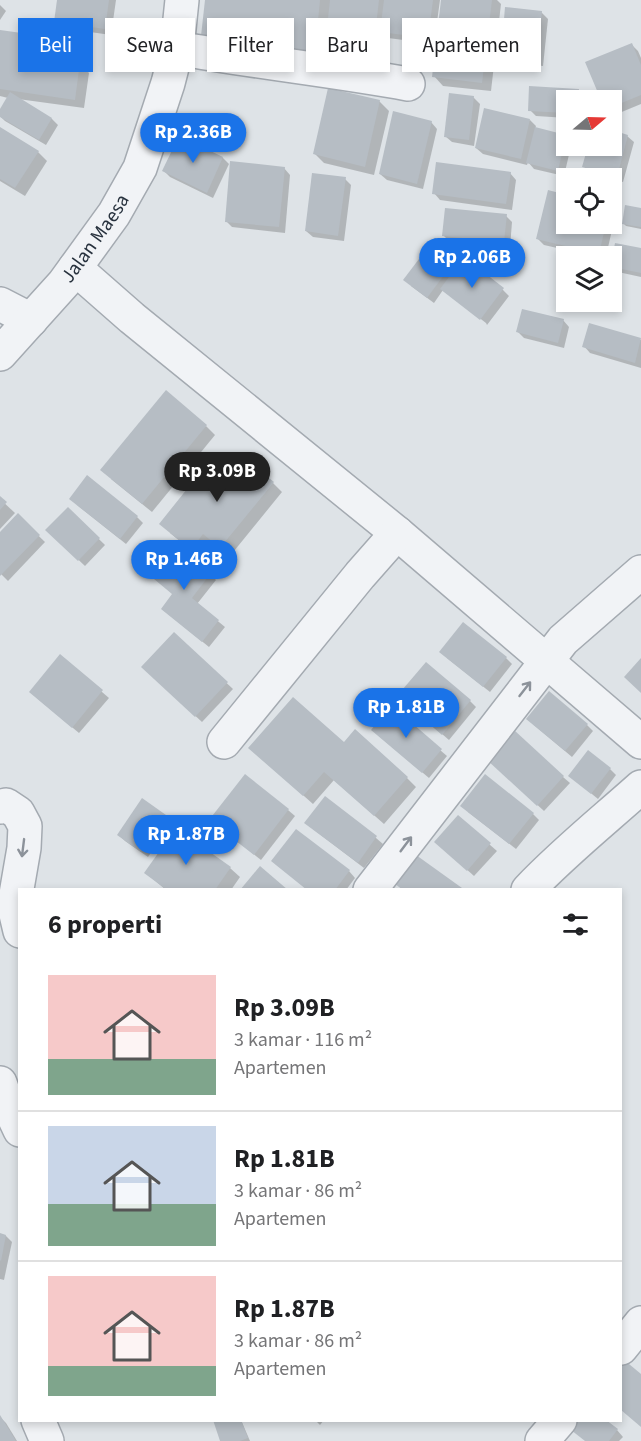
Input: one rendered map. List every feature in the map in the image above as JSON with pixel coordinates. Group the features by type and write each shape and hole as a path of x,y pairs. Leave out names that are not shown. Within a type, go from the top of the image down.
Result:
{"street":[{"name":"Jalan Maesa","path":"180,18 182,0"},
{"path":"195,51 408,84"},
{"name":"Jalan Maesa","path":"0,354 64,283 114,214 140,168 171,72"},
{"path":"75,268 132,318 397,533 641,742"},
{"path":"0,304 31,320"},
{"path":"224,741 360,574 397,533"},
{"path":"372,888 563,640 641,572"},
{"path":"530,888 558,860 641,787"},
{"path":"0,807 6,805 18,813 25,826 24,848 14,906 18,923"},
{"path":"0,1083 18,1125"},
{"path":"622,1347 641,1323"},
{"path":"39,1422 47,1441"},
{"path":"542,1441 558,1422"}],"building":[{"path":"57,0 109,0 105,29 93,27 93,18 55,18"},
{"path":"205,0 320,0 318,18 306,18 306,60 294,58 294,18 207,18 207,46 200,45"},
{"path":"330,0 379,0 377,18 328,18"},
{"path":"384,0 433,0 431,18 402,18 402,35 390,33 390,18 382,18"},
{"path":"441,0 492,0 490,18 439,18"},
{"path":"505,7 542,11 541,21 541,18 504,18"},
{"path":"0,30 18,32 18,72 79,72 75,100 0,89"},
{"path":"632,43 641,65 641,95 622,103 622,90 597,90 585,62"},
{"path":"433,72 483,72 482,83 432,77"},
{"path":"529,86 579,89 556,90 556,112 528,111"},
{"path":"328,88 380,100 365,167 313,154"},
{"path":"10,92 52,118 39,140 0,117 0,109"},
{"path":"449,93 474,96 469,140 444,137"},
{"path":"484,108 530,119 521,159 475,148"},
{"path":"393,111 432,121 417,184 379,174"},
{"path":"0,127 39,151 15,188 0,179"},
{"path":"535,127 556,132 556,156 561,156 559,168 556,168 556,170 526,163"},
{"path":"622,133 628,135 619,168 582,167 585,156 622,156"},
{"path":"179,136 223,157 207,193 162,171"},
{"path":"230,161 285,167 279,227 225,222"},
{"path":"436,162 511,172 506,204 432,194"},
{"path":"312,173 346,177 338,236 305,231"},
{"path":"548,190 556,192 556,234 604,234 601,246 565,246 536,239"},
{"path":"625,205 641,208 641,227 622,224"},
{"path":"445,208 507,214 504,242 442,236"},
{"path":"435,238 458,256 427,298 403,280"},
{"path":"615,243 641,248 641,273 622,269 622,246 614,246"},
{"path":"464,257 504,288 480,320 440,289"},
{"path":"522,309 564,319 558,343 516,332"},
{"path":"589,323 641,338 635,363 582,347"},
{"path":"166,390 207,425 142,504 100,470"},
{"path":"238,453 274,482 220,548 203,534 191,550 159,524 207,464 221,474"},
{"path":"87,475 138,516 120,539 69,499"},
{"path":"0,496 7,502 0,510"},
{"path":"68,507 100,538 78,561 45,530"},
{"path":"18,513 40,535 0,576 0,532"},
{"path":"173,542 211,573 192,598 219,620 202,642 161,609 172,594 148,574"},
{"path":"463,622 507,657 483,687 439,652"},
{"path":"174,632 228,682 195,717 141,667"},
{"path":"60,654 103,690 72,728 29,692"},
{"path":"641,658 641,693 624,677"},
{"path":"426,662 471,700 442,735 397,696"},
{"path":"549,691 588,724 565,751 526,719"},
{"path":"293,697 344,742 355,729 408,777 374,816 324,772 303,796 248,748"},
{"path":"391,705 442,749 422,773 371,730"},
{"path":"514,730 564,776 537,806 487,760"},
{"path":"588,750 611,768 591,794 568,776"},
{"path":"245,774 289,809 254,855 209,820"},
{"path":"485,774 534,813 509,844 460,806"},
{"path":"325,796 377,836 358,863 304,823"},
{"path":"142,798 166,815 141,852 117,835"},
{"path":"458,815 491,843 467,871 434,842"},
{"path":"176,828 231,867 216,888 164,888 144,873"},
{"path":"296,829 350,870 336,888 305,888 271,861"},
{"path":"416,855 462,888 400,888 395,884"},
{"path":"260,866 286,888 242,888"},
{"path":"0,1233 6,1235 1,1261 0,1260"},
{"path":"622,1360 641,1374 641,1427 622,1411"},
{"path":"0,1415 16,1441 0,1441"},
{"path":"214,1422 242,1422 248,1438 240,1441 220,1441"},
{"path":"577,1422 609,1422 618,1429 609,1441 585,1441 571,1430"}]}
